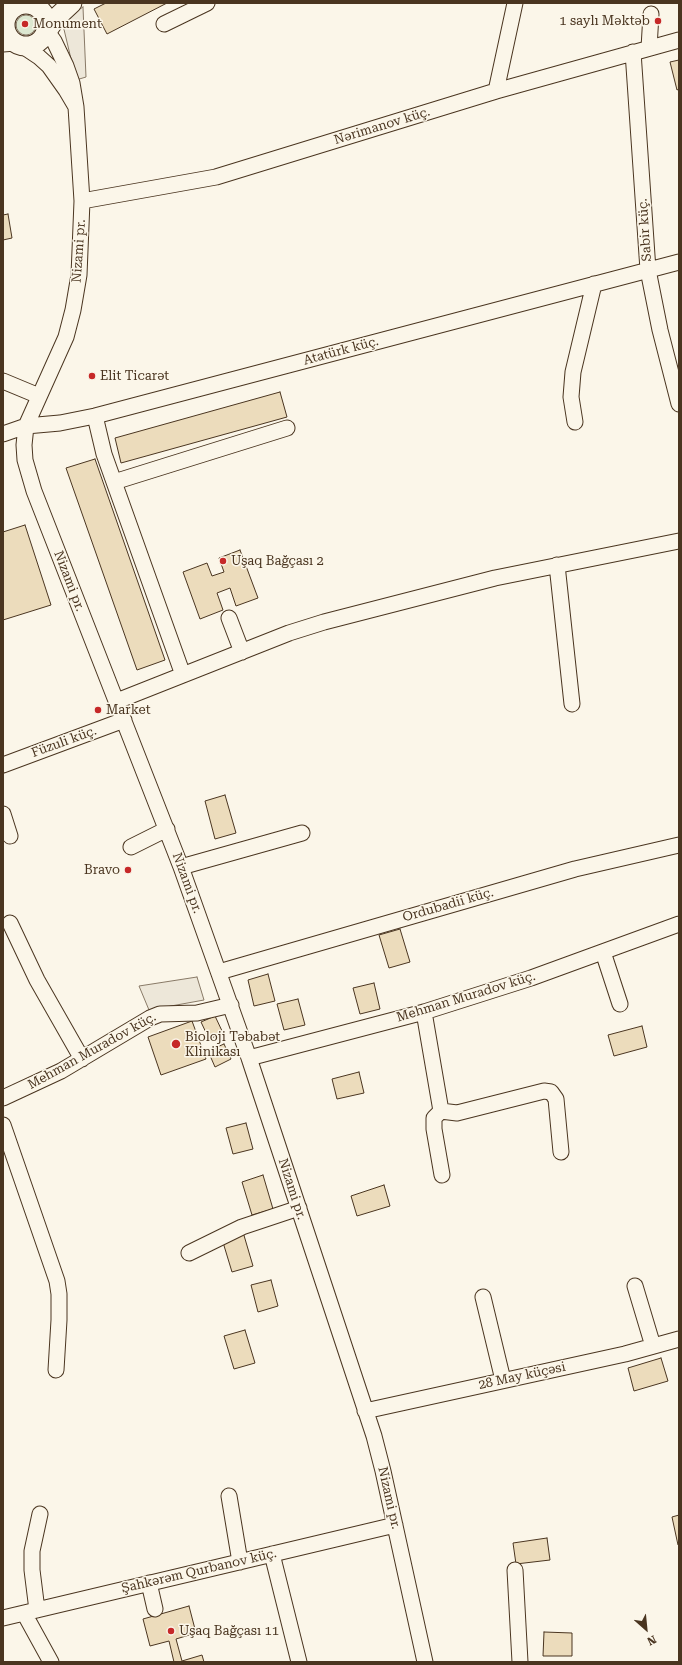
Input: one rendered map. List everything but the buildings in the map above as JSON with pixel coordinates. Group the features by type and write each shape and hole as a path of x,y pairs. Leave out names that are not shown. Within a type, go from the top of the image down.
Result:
{"main road":[{"path":"47,31 48,24 46,16 35,4 19,5 14,8 4,20 7,34 13,44 34,45 40,42 56,17 72,3"}],"street":[{"path":"164,24 207,3"},
{"path":"496,91 515,3"},
{"path":"649,48 651,14"},
{"name":"Nizami pr.","path":"47,31 54,41 66,66 72,83 76,107 82,202 79,275 73,310 66,337 26,426 24,445 25,460 34,491 181,867 249,1058 299,1208 383,1471 425,1662"},
{"name":"Nərimanov küç.","path":"82,202 216,177 496,91 679,40"},
{"path":"13,44 39,57 49,66 76,107"},
{"name":"Sabir küç.","path":"633,52 648,270 660,330 679,404"},
{"name":"Atatürk küç.","path":"3,434 26,426 95,416 679,262"},
{"path":"575,422 571,397 572,372 594,284"},
{"path":"3,381 39,396"},
{"path":"95,416 104,454 183,675"},
{"path":"114,482 287,428"},
{"path":"117,701 289,633 367,610 495,578 679,541"},
{"path":"557,565 572,704"},
{"path":"229,618 242,652"},
{"name":"Füzuli küç.","path":"6,759 124,720"},
{"path":"3,814 10,836"},
{"path":"131,847 167,829"},
{"path":"181,867 302,833"},
{"name":"Ordubadii küç.","path":"219,972 576,869 679,845"},
{"path":"10,923 37,980 82,1059"},
{"name":"Mehman Muradov küç.","path":"249,1058 424,1012 531,978 679,924"},
{"path":"602,952 620,1004"},
{"name":"Mehman Muradov küç.","path":"3,1098 49,1077 150,1018 160,1014 197,1013 230,1005"},
{"path":"424,1012 441,1111"},
{"path":"441,1111 457,1113 544,1091 552,1092 556,1099 561,1152"},
{"path":"441,1111 434,1118 434,1129 442,1175"},
{"path":"3,1125 58,1281 60,1294 56,1370"},
{"path":"189,1253 242,1227 299,1208"},
{"path":"635,1286 653,1346"},
{"path":"483,1297 503,1380"},
{"name":"28 May küçəsi","path":"365,1411 625,1354 679,1339"},
{"path":"229,1496 240,1562"},
{"path":"40,1514 32,1551 30,1611 51,1662"},
{"name":"Şahkərəm Qurbanov küç.","path":"3,1618 395,1525"},
{"path":"272,1554 299,1662"},
{"path":"514,1570 520,1662"},
{"path":"149,1583 155,1609"}],"green space":[{"path":"26,15 33,18 36,25 33,32 26,35 19,32 16,25 19,18"}],"shaded area":[{"path":"83,7 86,77 76,80 62,21"},
{"path":"197,977 204,1000 149,1010 139,986"}],"place":[{"name":"1 saylı Məktəb","path":"658,21"},
{"name":"Monument","path":"25,24"},
{"name":"Elit Ticarət","path":"92,376"},
{"name":"Uşaq Bağçası 2","path":"223,561"},
{"name":"Market","path":"98,710"},
{"name":"Bravo","path":"128,870"},
{"name":"Bioloji Təbabət Klinikası","path":"176,1044"},
{"name":"Uşaq Bağçası 11","path":"171,1631"}]}
